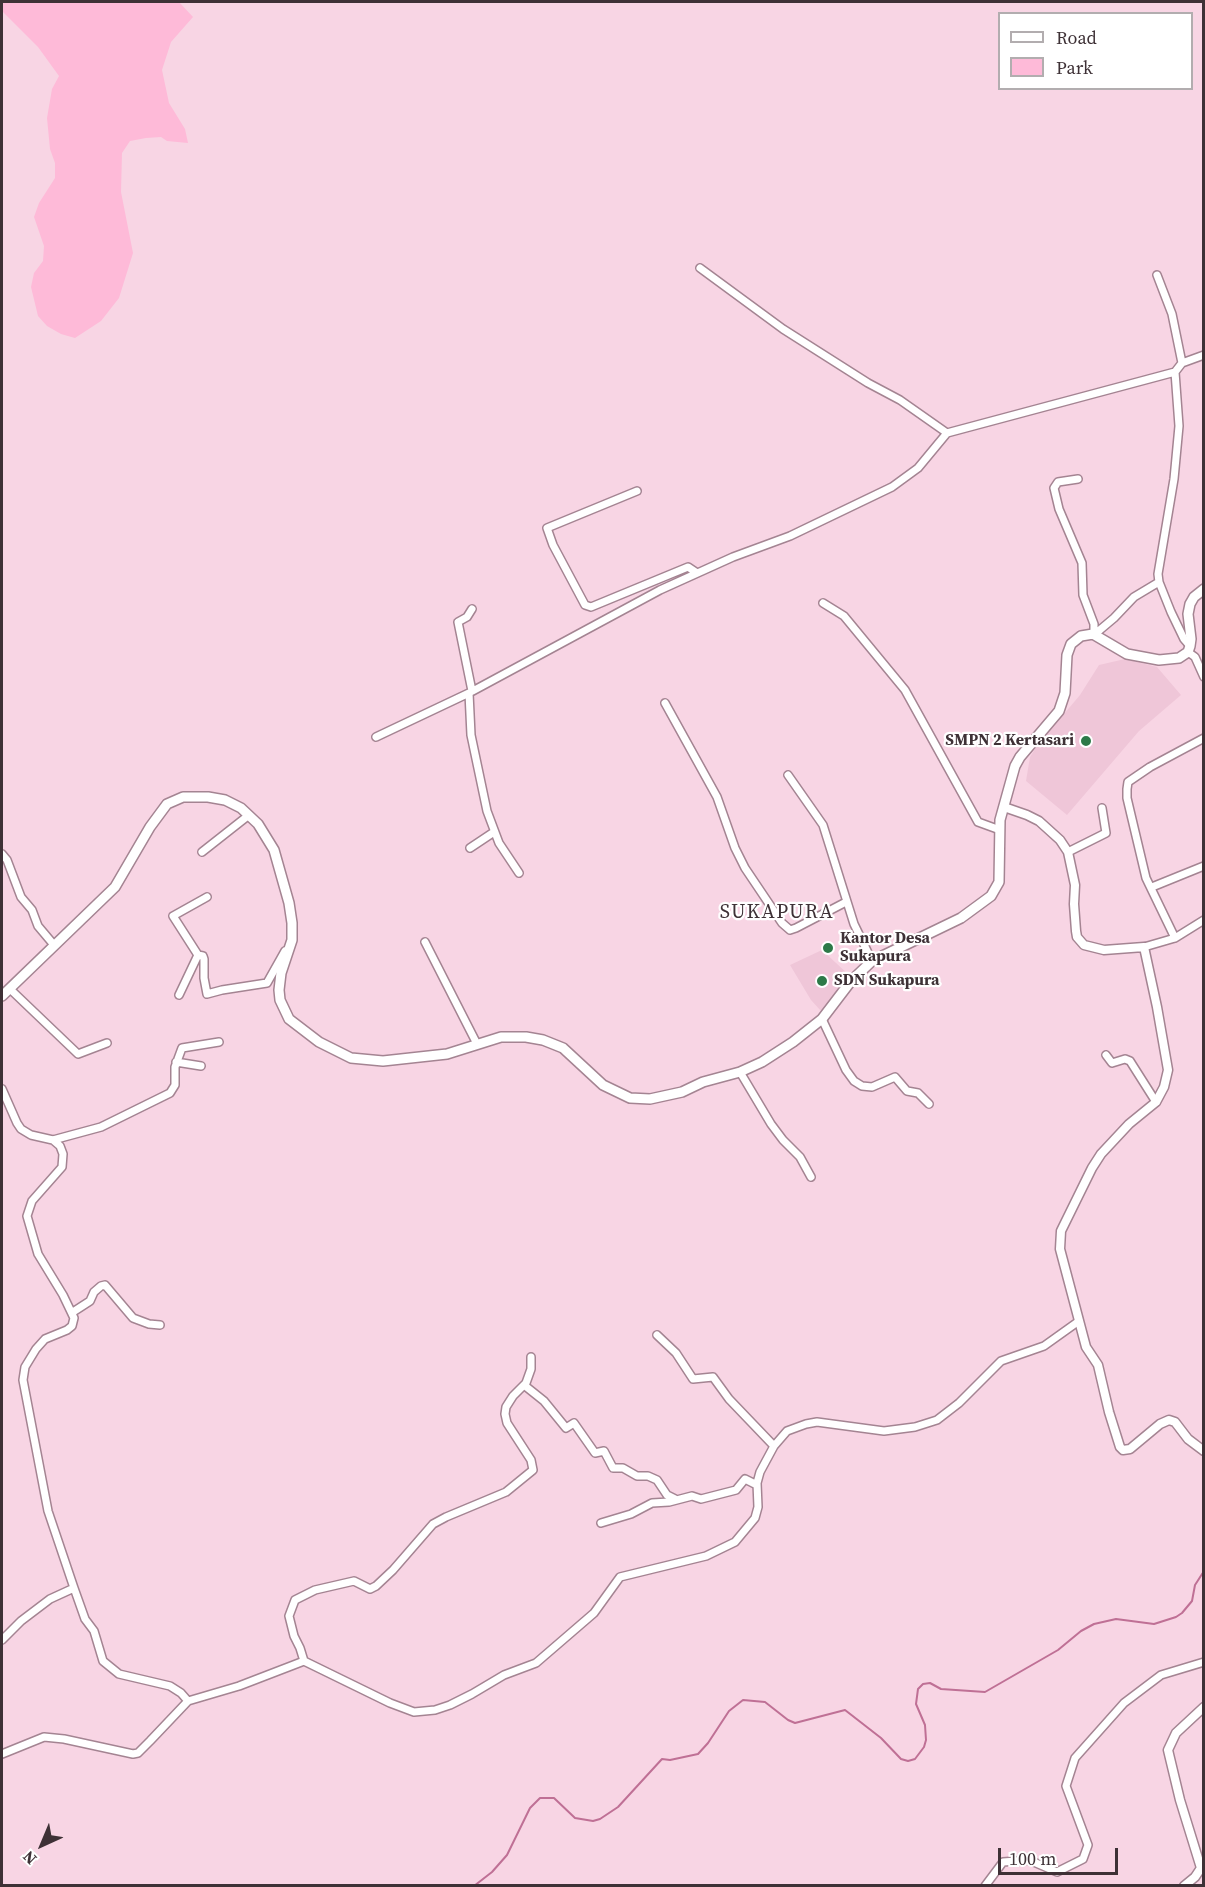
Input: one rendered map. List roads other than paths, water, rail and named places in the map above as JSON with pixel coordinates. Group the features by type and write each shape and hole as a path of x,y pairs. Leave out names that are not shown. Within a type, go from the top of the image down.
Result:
{"main road":[{"path":"2,996 115,887 150,827 167,804 183,797 208,797 232,803 249,815 266,834 274,850 292,915 290,948 281,973 279,990 283,1009 294,1024 333,1050 351,1058 370,1061 400,1061 447,1054 501,1037 543,1040 571,1054 603,1085 615,1092 640,1100 682,1092 704,1082 740,1072 770,1057 822,1019 851,981 872,962 961,918 991,896 999,882 1000,830 1015,766 1053,719 1062,703 1067,680 1068,650 1079,637 1095,634 1119,651 1134,656 1169,660 1179,658 1189,649 1190,604 1203,589"}],"street":[{"path":"700,268 783,329 868,383 900,400 947,434"},
{"path":"1157,275 1172,314 1182,363"},
{"path":"376,737 471,692 660,590 790,536 892,486 918,468 947,434 1175,372 1182,363 1203,355"},
{"path":"1175,372 1179,426 1174,479 1158,574 1159,582 1180,632 1195,657 1203,677"},
{"path":"1078,479 1058,482 1054,488 1059,509 1082,563 1083,595 1094,624 1095,634"},
{"path":"637,491 547,528 553,545 585,605 591,607 688,567 697,573"},
{"path":"1095,634 1134,597 1159,582"},
{"path":"824,603 844,616 905,690 978,822 1000,830"},
{"path":"472,609 467,617 458,622 471,692 471,735 487,812 494,832 519,873"},
{"path":"665,703 717,797 735,848 745,868 785,926 790,930 796,928 846,902"},
{"path":"1174,938 1146,878 1127,798 1128,782 1203,738"},
{"path":"788,775 823,825 846,902 872,962"},
{"path":"1004,807 1039,821 1060,840 1068,852 1076,885 1074,904 1077,937 1084,945 1104,950 1144,947 1174,938 1203,920"},
{"path":"1068,852 1106,833 1102,808"},
{"path":"202,852 249,815"},
{"path":"470,848 494,832"},
{"path":"2,854 38,926 54,945"},
{"path":"1152,887 1203,866"},
{"path":"207,897 173,916 198,955 203,956 207,994 267,983 284,952 290,948"},
{"path":"424,942 477,1044"},
{"path":"1144,947 1168,1070 1164,1087 1156,1102 1129,1124 1101,1154 1092,1168 1061,1231 1060,1249 1078,1321 1086,1347 1098,1365 1120,1447 1123,1450 1130,1449 1160,1424 1169,1420 1175,1422 1188,1439 1203,1451"},
{"path":"179,995 198,955"},
{"path":"10,989 78,1054 107,1042"},
{"path":"822,1019 846,1070 854,1081 862,1086 872,1087 895,1077 907,1091 918,1093 929,1104"},
{"path":"2,1089 21,1129 30,1135 53,1140 101,1127 170,1093 175,1085 174,1074 182,1048 219,1042"},
{"path":"1106,1055 1112,1063 1125,1059 1130,1061 1156,1102"},
{"path":"177,1062 201,1066"},
{"path":"740,1072 764,1113 783,1140 800,1157 811,1178"},
{"path":"53,1140 60,1146 62,1167 32,1202 27,1216 38,1254 73,1312 74,1318 72,1326 45,1339 36,1349 25,1367 24,1380 48,1511 85,1619 94,1631 103,1661 111,1669 131,1678 170,1686 188,1701"},
{"path":"73,1312 90,1301 94,1292 105,1285 132,1318 160,1325"},
{"path":"531,1357 531,1369 524,1385 513,1396 506,1407 505,1414 507,1423 531,1460 534,1470 506,1492 434,1524 376,1586 370,1589 354,1581 315,1590 295,1600 289,1616 304,1661 390,1703 414,1712 435,1710 450,1705 504,1675 536,1662 594,1613 620,1577 706,1556 735,1542 755,1518 760,1472 774,1446 787,1431 806,1424 828,1423 884,1431 915,1427 937,1420 959,1403 1001,1361 1044,1346 1078,1321"},
{"path":"657,1335 676,1353 693,1379 713,1377 729,1399 774,1446"},
{"path":"524,1385 544,1401 566,1428 574,1423 595,1454 604,1451 613,1468 623,1468 637,1476 648,1476 657,1480 667,1495 675,1500"},
{"path":"601,1523 631,1514 652,1503 692,1496 701,1498 736,1490 746,1479 757,1485"},
{"path":"2,1640 21,1621 51,1599 74,1588"},
{"path":"2,1754 44,1737 64,1739 133,1755 138,1753 188,1701 239,1686 304,1661"},
{"path":"985,1886 1003,1862 1029,1860 1057,1872 1083,1859 1088,1845 1066,1786 1076,1758 1124,1703 1161,1675 1203,1662"},
{"path":"1184,1886 1199,1873 1202,1862 1179,1800 1168,1750 1176,1733 1203,1707"}],"waterway":[{"path":"474,1886 492,1872 507,1855 530,1808 540,1798 554,1798 575,1818 593,1821 600,1819 618,1807 662,1759 670,1760 698,1754 729,1711 743,1700 765,1702 795,1723 845,1710 881,1738 901,1759 908,1761 915,1759 926,1740 925,1725 916,1704 918,1689 923,1684 930,1683 941,1689 985,1692 1058,1650 1081,1631 1094,1624 1116,1619 1154,1624 1176,1617 1192,1601 1195,1585 1204,1571"}],"place":[{"name":"SMPN 2 Kertasari","path":"1086,741"},
{"name":"Kantor Desa Sukapura","path":"828,948"},
{"name":"SDN Sukapura","path":"822,981"}],"district":[{"name":"SUKAPURA","path":"777,913"}]}
